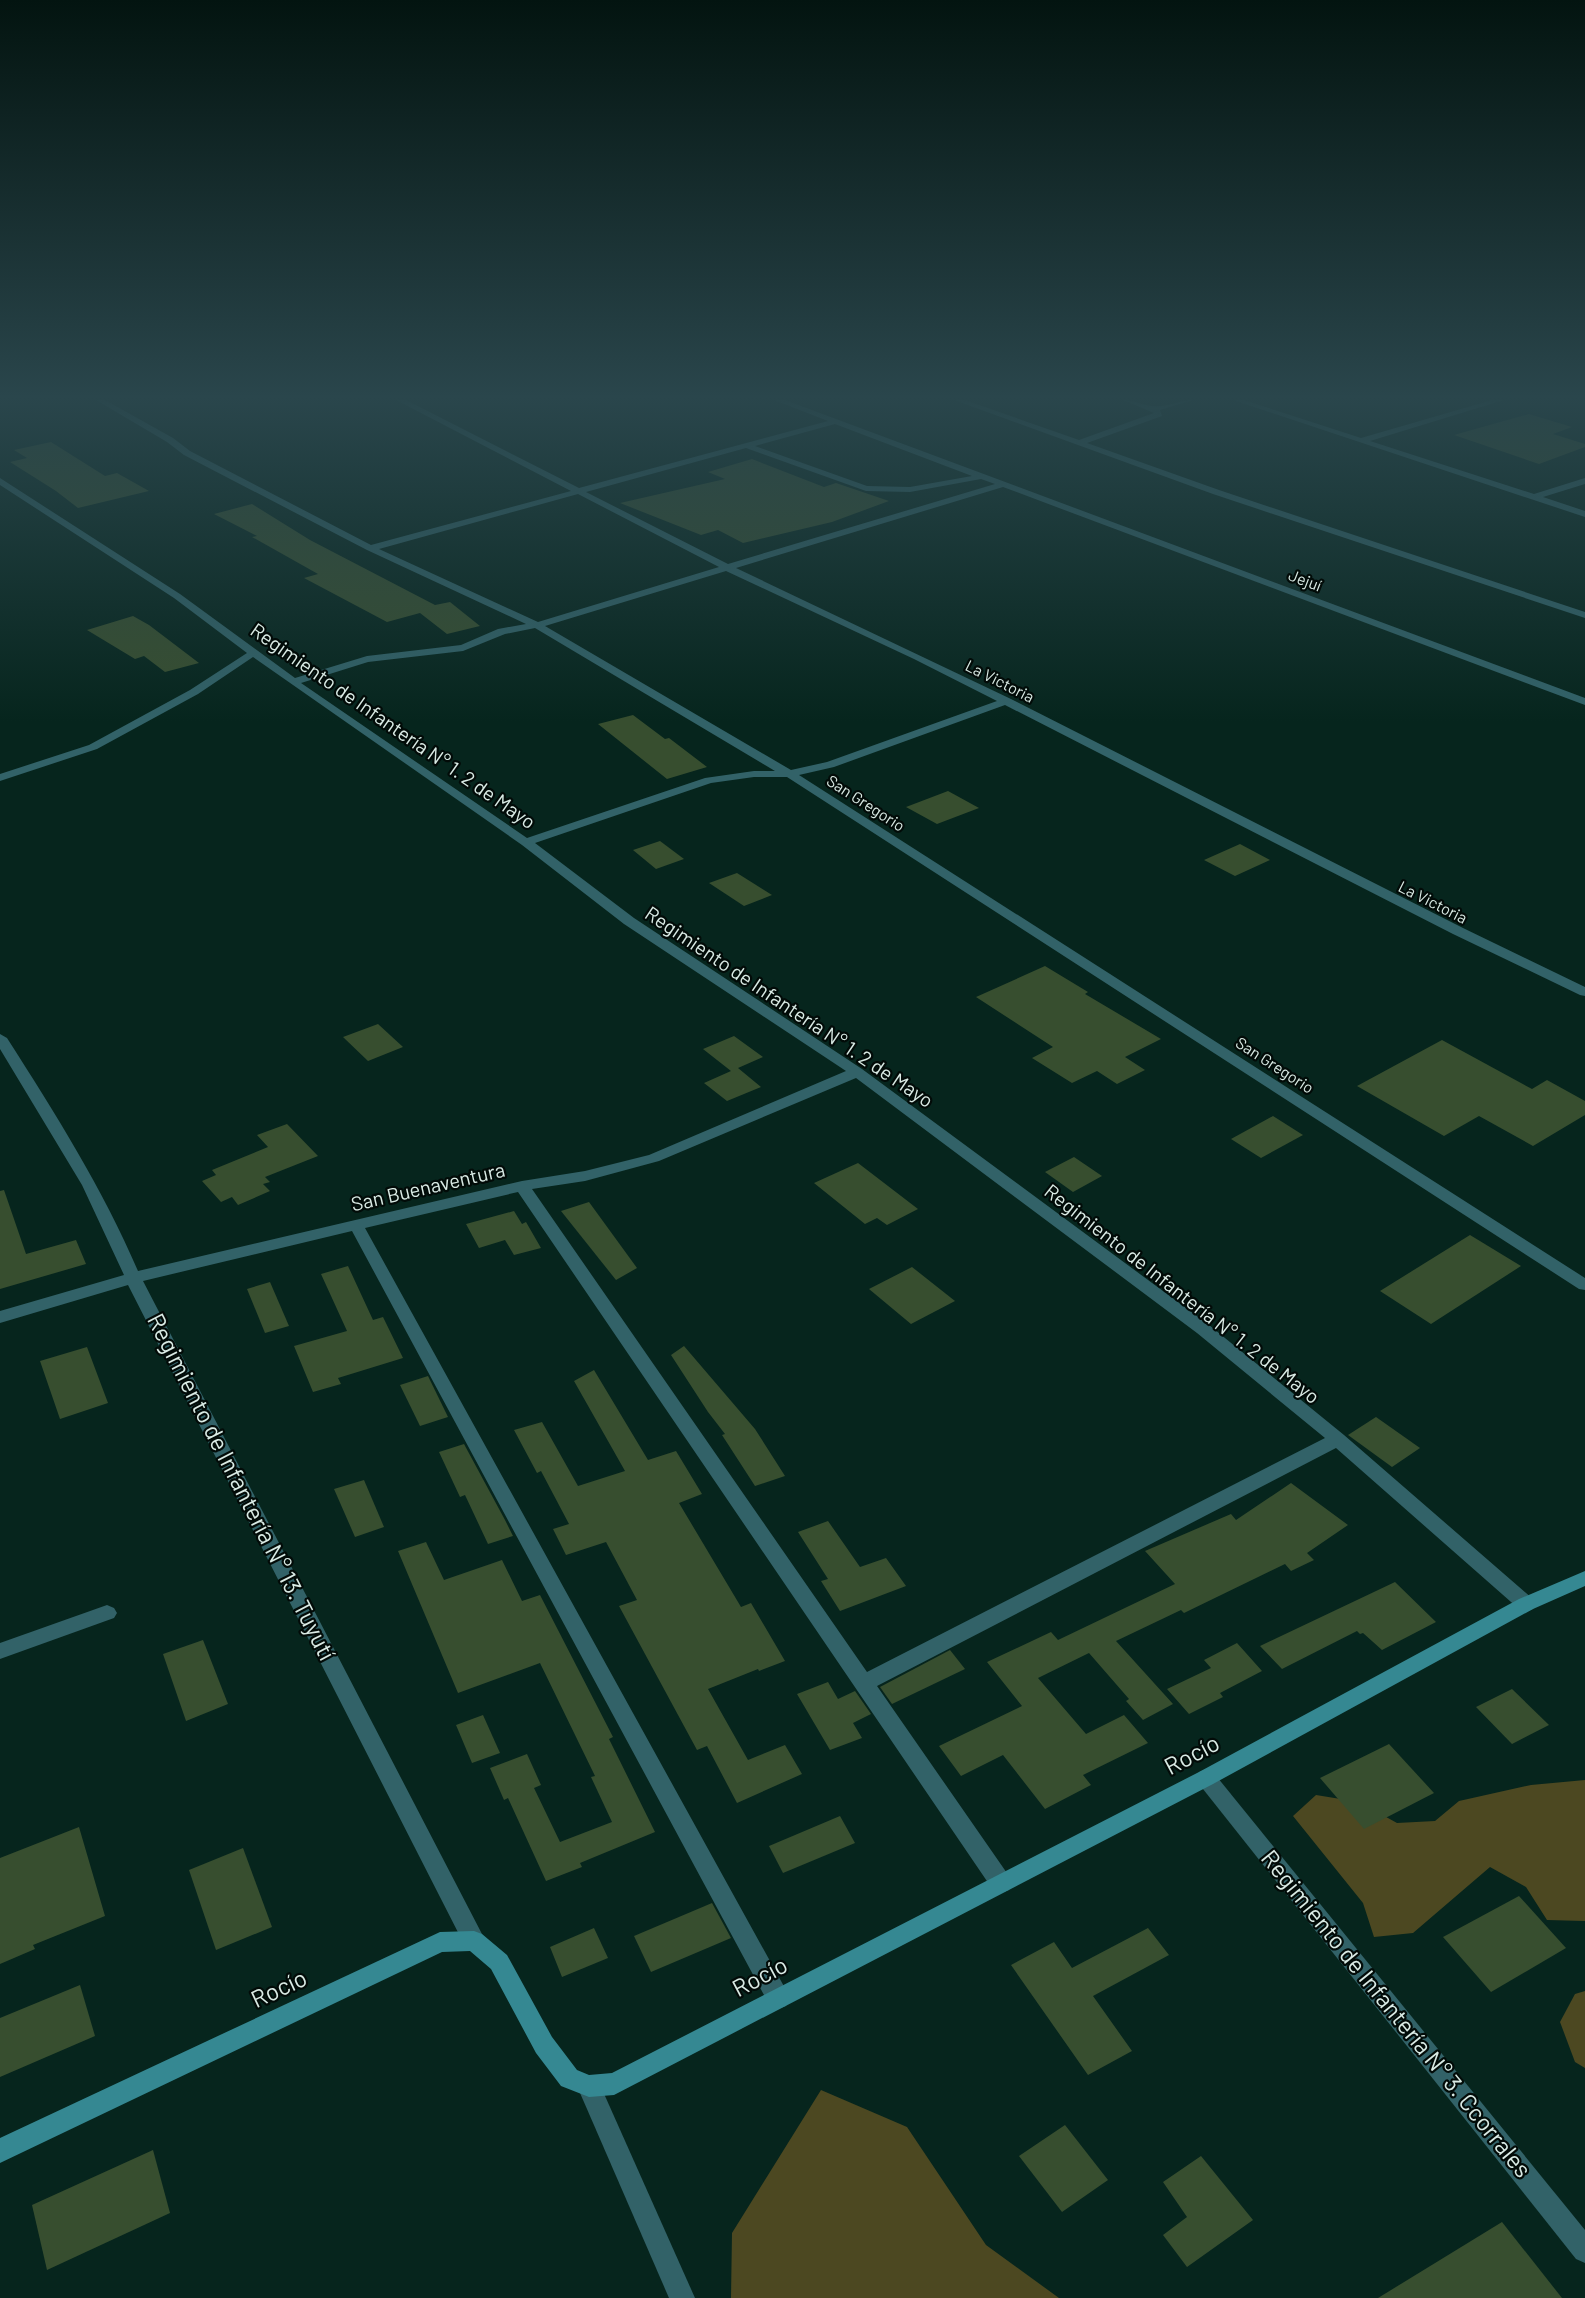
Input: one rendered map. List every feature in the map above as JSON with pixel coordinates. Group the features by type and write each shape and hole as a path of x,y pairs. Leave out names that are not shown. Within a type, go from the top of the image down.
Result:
{"main road":[{"name":"Rocío","path":"589,2086 614,2084 1206,1778 1526,1604 1585,1578"},
{"name":"Rocío","path":"0,2151 440,1942 474,1941"},
{"path":"474,1941 499,1962 544,2046 568,2078 589,2086"}],"street":[{"name":"Regimiento de Infantería N° 1. 2 de Mayo","path":"40,507 177,596 293,682 526,842 629,921 857,1072 1203,1329 1338,1439 1526,1604"},
{"name":"San Gregorio","path":"291,507 370,548 537,625 711,730 789,774 1585,1285"},
{"path":"370,548 519,507"},
{"name":"La Victoria","path":"606,507 1007,701 1448,926 1585,992"},
{"path":"293,682 367,659 463,648 502,630 537,625 928,507"},
{"name":"Jejuí","path":"1066,507 1585,702"},
{"path":"1262,507 1585,615"},
{"path":"1563,507 1585,514"},
{"path":"0,778 66,758 93,747 194,692 253,652"},
{"path":"526,842 709,780 754,774 789,774 830,765 1007,701"},
{"name":"Regimiento de Infantería N° 13. Tuyutí","path":"0,1038 36,1094 118,1239 133,1278 474,1941"},
{"name":"San Buenaventura","path":"0,1317 133,1278 522,1186 585,1176 654,1158 857,1072"},
{"path":"522,1186 1001,1884"},
{"path":"356,1225 778,1998"},
{"path":"863,1684 1338,1439"},
{"path":"0,1651 107,1613"},
{"name":"Regimiento de Infantería N° 3. Ccorrales","path":"1206,1778 1585,2250"},
{"path":"589,2086 682,2298"}],"shaded area":[{"path":"1585,1780 1585,1921 1547,1920 1526,1887 1490,1867 1413,1933 1374,1937 1363,1903 1293,1816 1316,1795 1359,1802 1397,1823 1435,1821 1459,1801 1531,1785"},
{"path":"1585,1991 1585,2068 1575,2062 1560,2022 1575,1994"},
{"path":"821,2090 907,2127 986,2245 1059,2298 731,2298 732,2233"}],"building":[{"path":"240,507 257,507 310,540 435,605 450,602 480,626 447,634 420,613 387,622 304,578 318,574 252,537 257,536 214,514"},
{"path":"631,507 872,507 832,522 743,543 718,530 701,535"},
{"path":"133,616 149,625 199,663 165,672 144,656 135,659 87,630"},
{"path":"633,715 665,739 669,738 707,767 667,779 598,724"},
{"path":"948,791 979,808 937,824 906,807"},
{"path":"660,841 684,859 656,869 633,850"},
{"path":"1240,844 1270,860 1235,876 1204,860"},
{"path":"737,873 772,895 744,906 709,883"},
{"path":"1045,966 1088,992 1085,994 1161,1039 1125,1057 1145,1070 1117,1084 1097,1071 1072,1083 1032,1058 1053,1047 976,997"},
{"path":"378,1024 403,1047 368,1061 343,1037"},
{"path":"734,1036 763,1057 738,1068 761,1087 727,1101 704,1083 731,1071 703,1049"},
{"path":"1442,1040 1532,1089 1547,1080 1585,1101 1585,1115 1533,1146 1479,1116 1444,1136 1357,1086"},
{"path":"1273,1116 1303,1135 1261,1158 1231,1139"},
{"path":"287,1124 318,1156 265,1177 270,1182 263,1184 270,1191 238,1205 232,1197 221,1202 202,1181 216,1175 212,1170 268,1147 257,1135"},
{"path":"1074,1157 1102,1176 1073,1192 1045,1172"},
{"path":"858,1163 918,1209 887,1225 877,1218 865,1224 814,1183"},
{"path":"4,1190 26,1254 76,1240 86,1264 0,1289 0,1191"},
{"path":"589,1202 637,1268 616,1280 561,1211"},
{"path":"514,1211 522,1224 526,1222 541,1248 514,1255 505,1240 479,1248 466,1224"},
{"path":"1470,1235 1521,1266 1431,1324 1380,1291"},
{"path":"348,1266 373,1320 383,1317 403,1358 338,1378 341,1384 313,1392 294,1346 347,1331 321,1274"},
{"path":"912,1267 955,1301 911,1324 869,1289"},
{"path":"270,1282 289,1326 265,1333 247,1289"},
{"path":"684,1346 755,1429 785,1476 755,1486 722,1435 725,1434 671,1355"},
{"path":"87,1347 108,1403 60,1419 40,1361"},
{"path":"594,1370 648,1460 676,1451 702,1494 679,1503 741,1607 751,1603 785,1661 708,1689 748,1760 785,1745 802,1774 737,1803 707,1746 697,1750 619,1606 637,1600 606,1542 566,1555 553,1529 569,1524 541,1471 537,1473 514,1430 542,1422 578,1486 625,1471 574,1381"},
{"path":"428,1376 448,1417 420,1426 400,1385"},
{"path":"1376,1417 1420,1448 1392,1467 1348,1435"},
{"path":"464,1444 513,1536 488,1544 465,1495 460,1497 439,1452"},
{"path":"364,1480 384,1527 355,1537 334,1489"},
{"path":"1291,1483 1348,1525 1307,1553 1314,1560 1291,1571 1285,1564 1184,1613 1181,1610 1116,1641 1173,1704 1143,1720 1126,1701 1129,1699 1089,1653 1038,1678 1086,1734 1124,1715 1148,1743 1083,1775 1091,1785 1045,1809 1003,1755 961,1776 939,1746 1022,1706 987,1662 1051,1632 1058,1640 1175,1584 1145,1551 1231,1514 1236,1520"},
{"path":"828,1521 860,1567 886,1558 906,1586 840,1611 821,1581 828,1579 798,1532"},
{"path":"426,1542 444,1580 502,1560 522,1601 540,1595 613,1737 609,1739 655,1832 580,1863 582,1867 546,1881 508,1798 504,1800 490,1768 527,1754 541,1785 534,1788 560,1842 612,1822 591,1777 595,1776 540,1663 458,1693 398,1551"},
{"path":"1395,1582 1436,1622 1382,1650 1363,1633 1360,1634 1357,1631 1282,1669 1260,1646"},
{"path":"203,1640 228,1704 186,1721 163,1654"},
{"path":"1237,1643 1262,1671 1220,1693 1223,1697 1189,1714 1167,1689 1211,1668 1204,1660"},
{"path":"950,1650 965,1669 892,1704 880,1687"},
{"path":"828,1682 838,1699 855,1691 871,1714 853,1723 862,1738 830,1750 797,1694"},
{"path":"1512,1689 1549,1725 1512,1744 1476,1707"},
{"path":"483,1715 500,1753 472,1763 456,1725"},
{"path":"1389,1744 1434,1793 1364,1829 1320,1778"},
{"path":"840,1816 855,1843 783,1873 769,1846"},
{"path":"79,1827 105,1916 33,1945 35,1949 0,1964 0,1858"},
{"path":"243,1848 272,1927 216,1950 189,1870"},
{"path":"1519,1896 1566,1948 1491,1992 1443,1937"},
{"path":"712,1903 731,1938 651,1972 634,1936"},
{"path":"594,1928 608,1958 562,1977 550,1947"},
{"path":"1148,1928 1169,1955 1093,1996 1132,2051 1088,2075 1011,1965 1054,1942 1072,1968"},
{"path":"80,1985 95,2036 0,2077 0,2018"},
{"path":"1065,2125 1108,2180 1062,2212 1019,2156"},
{"path":"153,2150 170,2213 47,2270 32,2205"},
{"path":"1201,2156 1253,2220 1187,2267 1163,2235 1187,2217 1163,2182"},
{"path":"1502,2222 1562,2298 1378,2298"}]}
